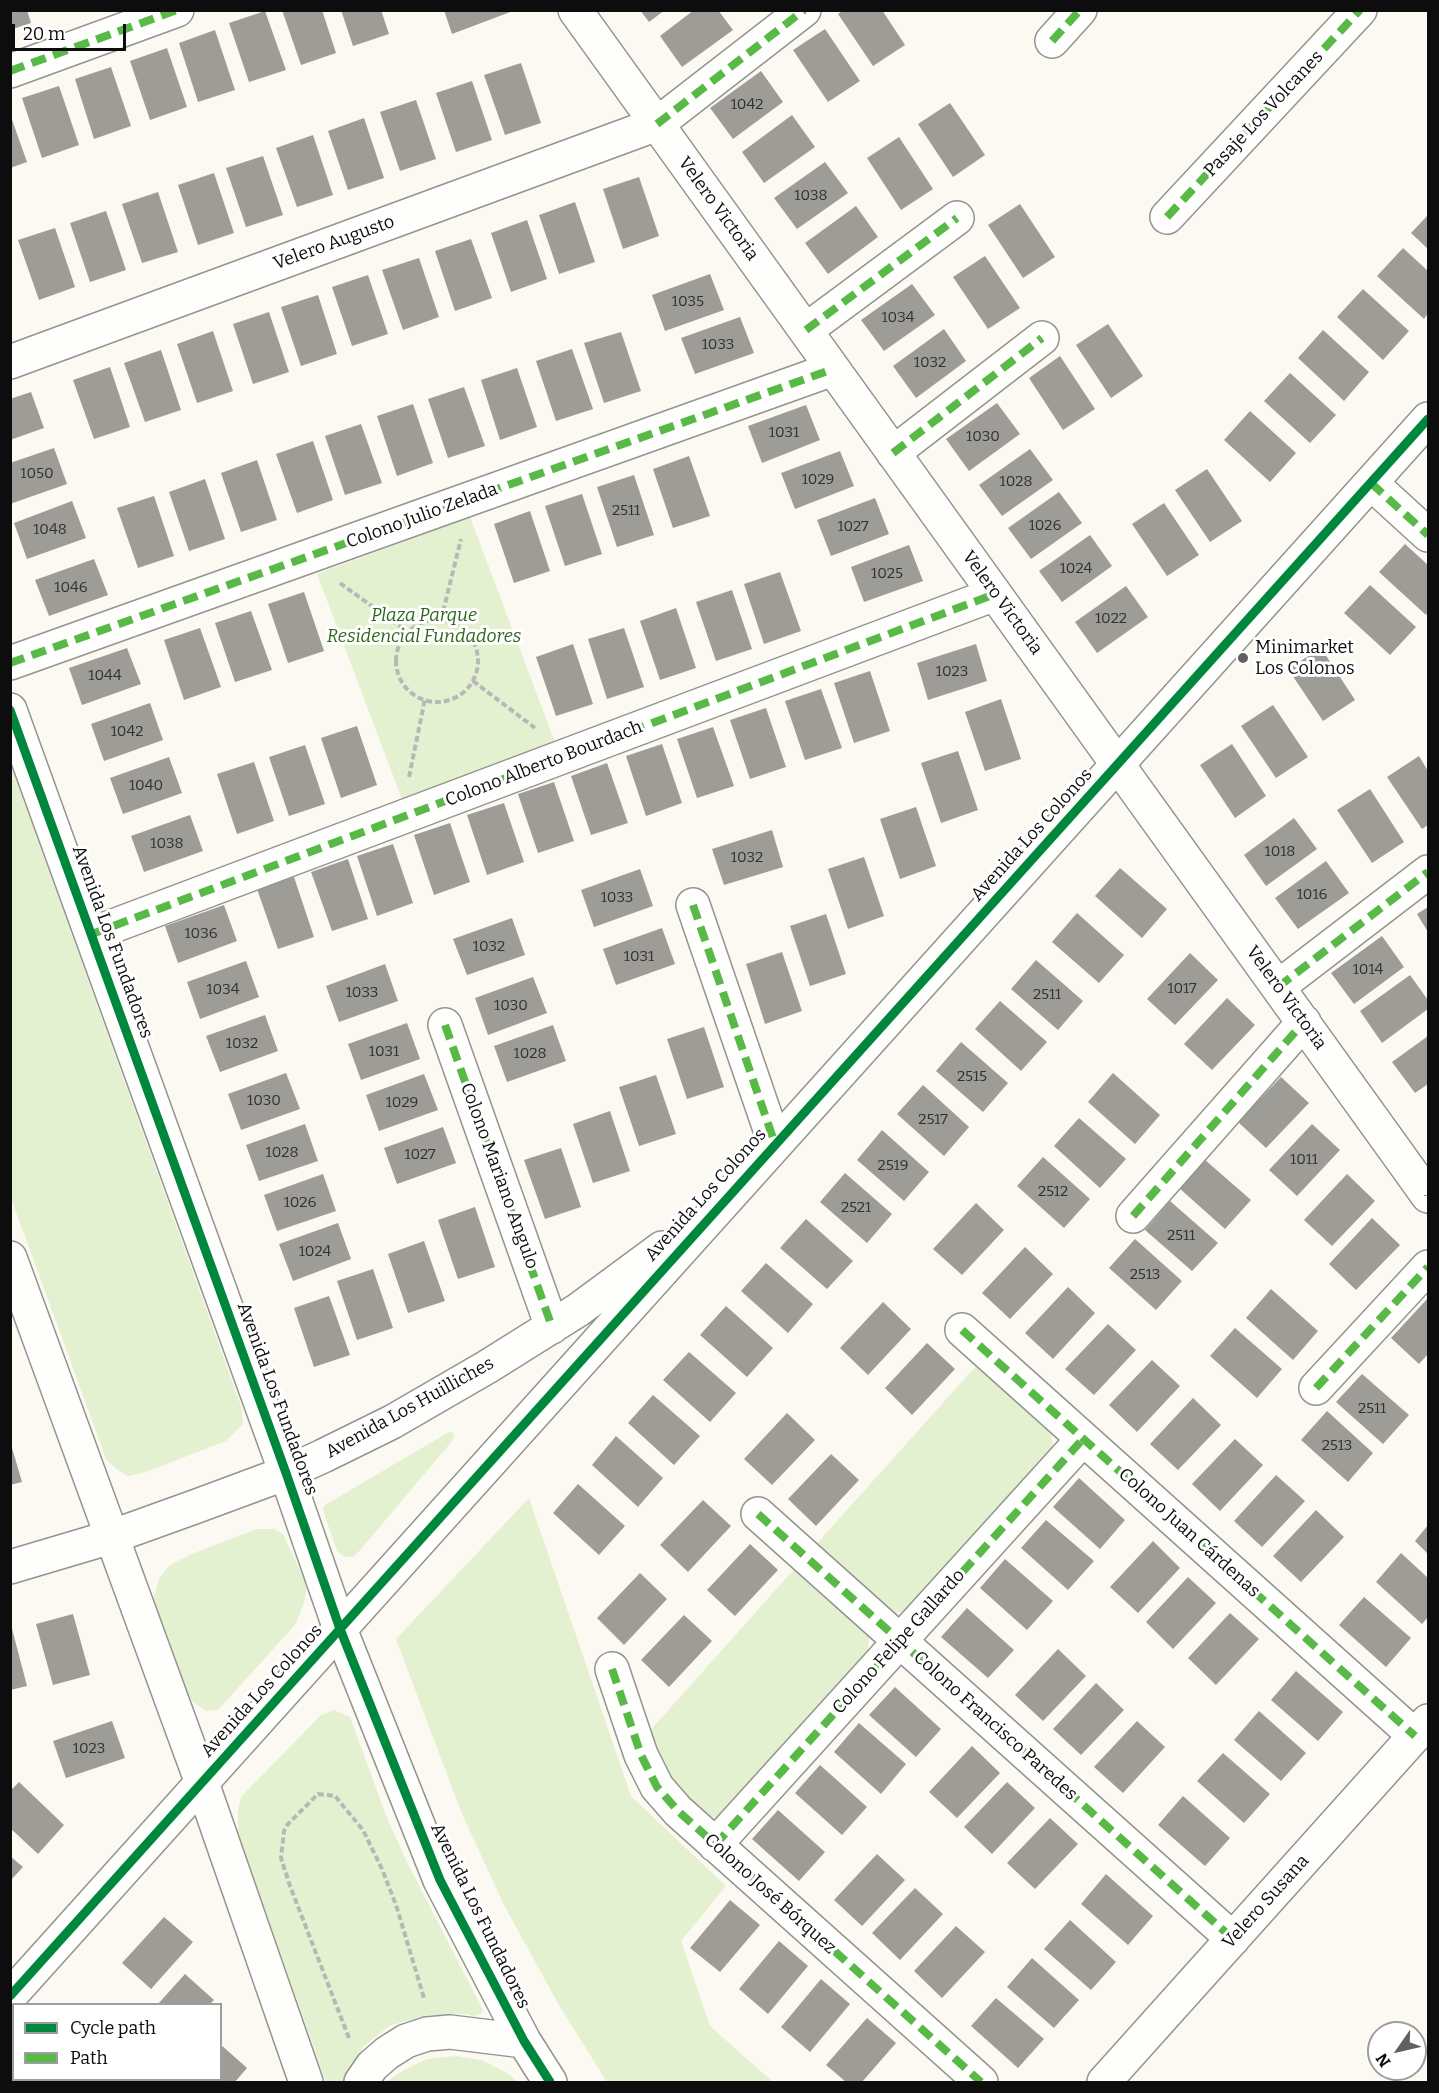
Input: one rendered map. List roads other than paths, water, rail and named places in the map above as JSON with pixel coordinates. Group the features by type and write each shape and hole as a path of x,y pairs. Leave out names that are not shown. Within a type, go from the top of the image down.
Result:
{"street":[{"path":"10,71 177,10"},
{"name":"Velero Victoria","path":"575,10 1428,1196"},
{"name":"Velero Augusto","path":"10,362 657,124 804,10"},
{"path":"1052,41 1080,10"},
{"name":"Pasaje Los Volcanes","path":"1167,217 1360,10"},
{"path":"806,330 957,218"},
{"path":"893,453 1042,338"},
{"name":"Colono Julio Zelada","path":"10,663 833,369"},
{"name":"Avenida Los Colonos","path":"10,1995 1428,419"},
{"path":"1371,483 1428,534"},
{"name":"Colono Alberto Bourdach","path":"92,934 995,594"},
{"name":"Avenida Los Fundadores","path":"10,710 286,1473 340,1629 440,1880 524,2041 550,2082"},
{"path":"1278,987 1428,872"},
{"path":"693,905 775,1144"},
{"path":"1133,1216 1304,1022"},
{"name":"Colono Mariano Angulo","path":"445,1025 552,1327"},
{"name":"Avenida Los Huilliches","path":"10,1567 111,1537 286,1473 392,1422 552,1327 657,1252 736,1188"},
{"path":"10,1258 202,1783 306,2082"},
{"path":"1316,1388 1428,1267"},
{"name":"Colono Juan Cárdenas","path":"962,1330 1083,1439 1422,1728"},
{"name":"Colono Felipe Gallardo","path":"715,1845 1083,1439"},
{"name":"Colono Francisco Paredes","path":"758,1514 1233,1939"},
{"name":"Colono José Bórquez","path":"612,1669 642,1755 657,1786 678,1811 981,2082"},
{"name":"Velero Susana","path":"1104,2082 1422,1728"},
{"path":"363,2080 372,2066 387,2053 406,2041 427,2034 450,2032 524,2041"}],"place":[{"name":"Minimarket Los Colonos","path":"1243,658"}],"park label":[{"name":"Plaza Parque Residencial Fundadores","path":"424,626"}]}
